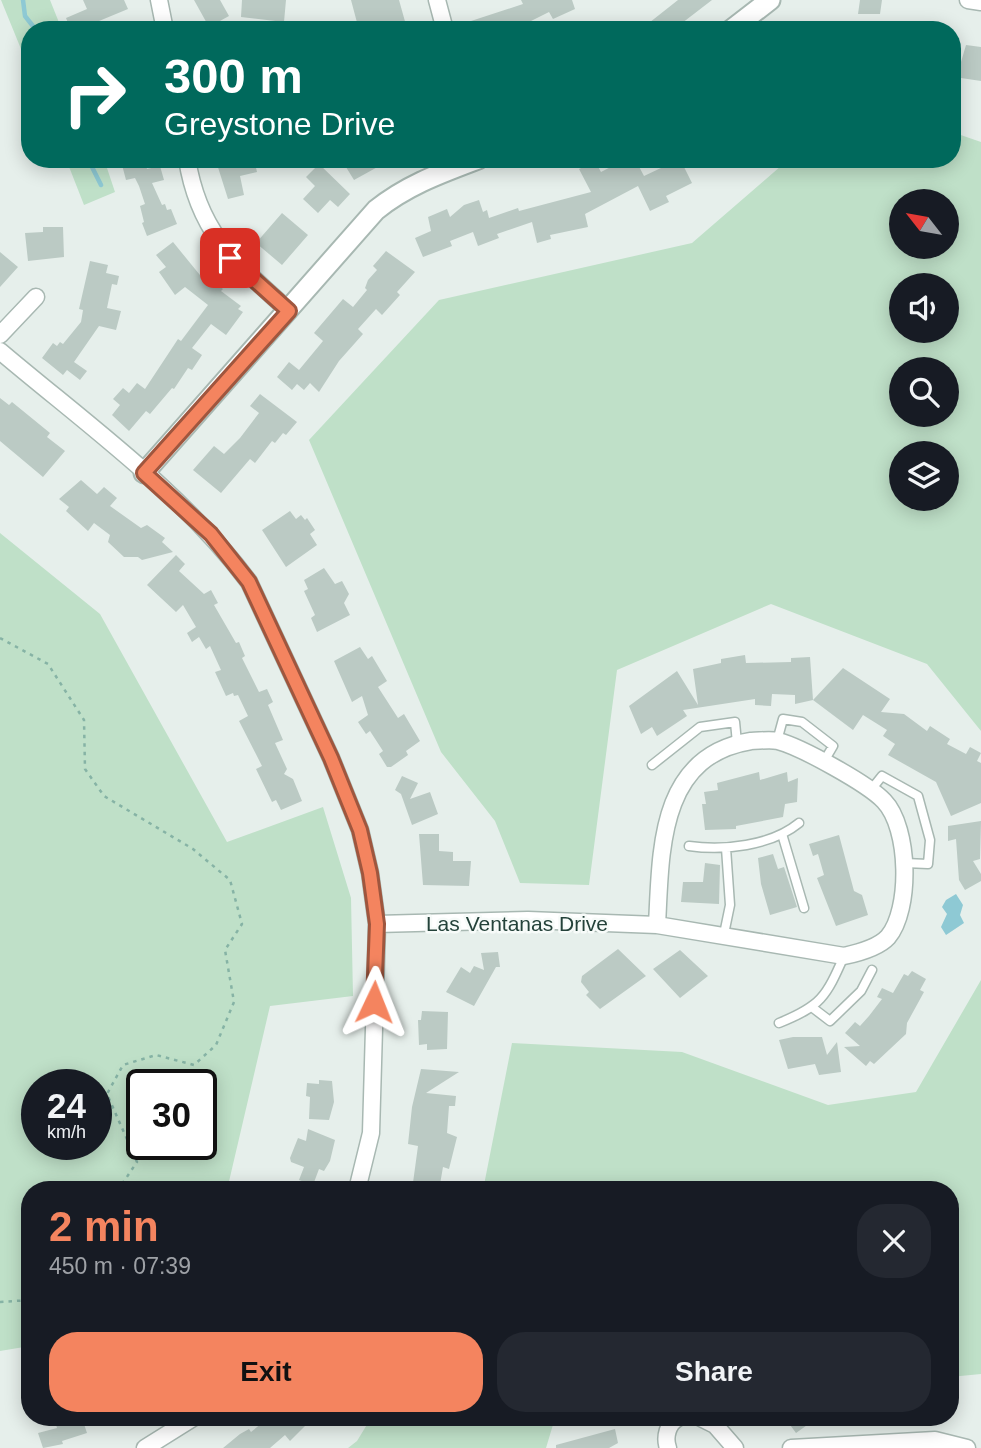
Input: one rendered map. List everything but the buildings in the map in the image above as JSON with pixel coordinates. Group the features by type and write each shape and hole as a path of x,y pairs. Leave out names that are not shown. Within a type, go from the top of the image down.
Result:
{"street":[{"path":"159,0 163,21"},
{"path":"437,0 443,21"},
{"path":"743,21 770,0"},
{"path":"968,0 981,2"},
{"path":"189,168 196,202 216,241 230,258 289,311"},
{"path":"144,473 376,210 421,180 454,168"},
{"path":"0,335 36,297"},
{"path":"0,351 144,473 211,534 249,582 331,758 360,830 370,873 377,924 371,1133 359,1181"},
{"path":"657,925 662,839 672,804 691,772 709,754 737,743 777,741 823,763 884,800 896,818 904,839 905,863 897,923 878,943 844,957"},
{"name":"Las Ventanas Drive","path":"377,924 528,919 657,925 724,934 844,957"},
{"path":"145,1448 179,1426"},
{"path":"668,1448 665,1441 671,1426"},
{"path":"717,1426 735,1448"},
{"path":"791,1448 935,1440 967,1448"}],"lane":[{"path":"777,741 783,719 802,722 833,746 823,763"},
{"path":"652,765 700,727 735,722 737,743"},
{"path":"870,791 882,776 918,796 930,840 928,864 905,863"},
{"path":"689,846 726,848 782,834 799,823"},
{"path":"782,834 804,908"},
{"path":"724,934 730,905 726,848"},
{"path":"779,1023 813,1008 844,957"},
{"path":"813,1008 830,1021 861,991 872,971"}],"path":[{"path":"0,638 48,664 84,720 85,769 104,796 193,849 230,880 242,924 225,950 234,1002 216,1045 194,1065 156,1055 123,1065 107,1094 137,1162 124,1181"},
{"path":"0,1302 21,1301"}],"green space":[{"path":"1,0 50,0 58,21 21,21 21,49"},
{"path":"961,135 981,142 981,731 927,664 771,604 617,670 589,885 520,883 495,821 441,752 309,440 439,300 692,243 779,168 961,168"},
{"path":"70,168 107,168 115,192 84,205"},
{"path":"0,533 100,614 227,842 323,807 351,898 353,996 270,1006 229,1181 21,1181 21,1348 0,1351"},
{"path":"981,980 981,1374 959,1376 959,1181 485,1181 512,1043 682,1052 828,1105 916,1092"},
{"path":"366,1426 553,1426 546,1448 348,1448 357,1441"}],"water":[{"path":"956,894 963,905 960,915 964,923 946,935 941,927 947,914 942,907 946,900"}],"waterway":[{"path":"23,0 25,16 29,21"},
{"path":"92,168 101,185"}],"route":[{"path":"230,258 289,311 144,473 211,534 249,582 331,758 360,830 370,873 377,924 374,1002"}]}
